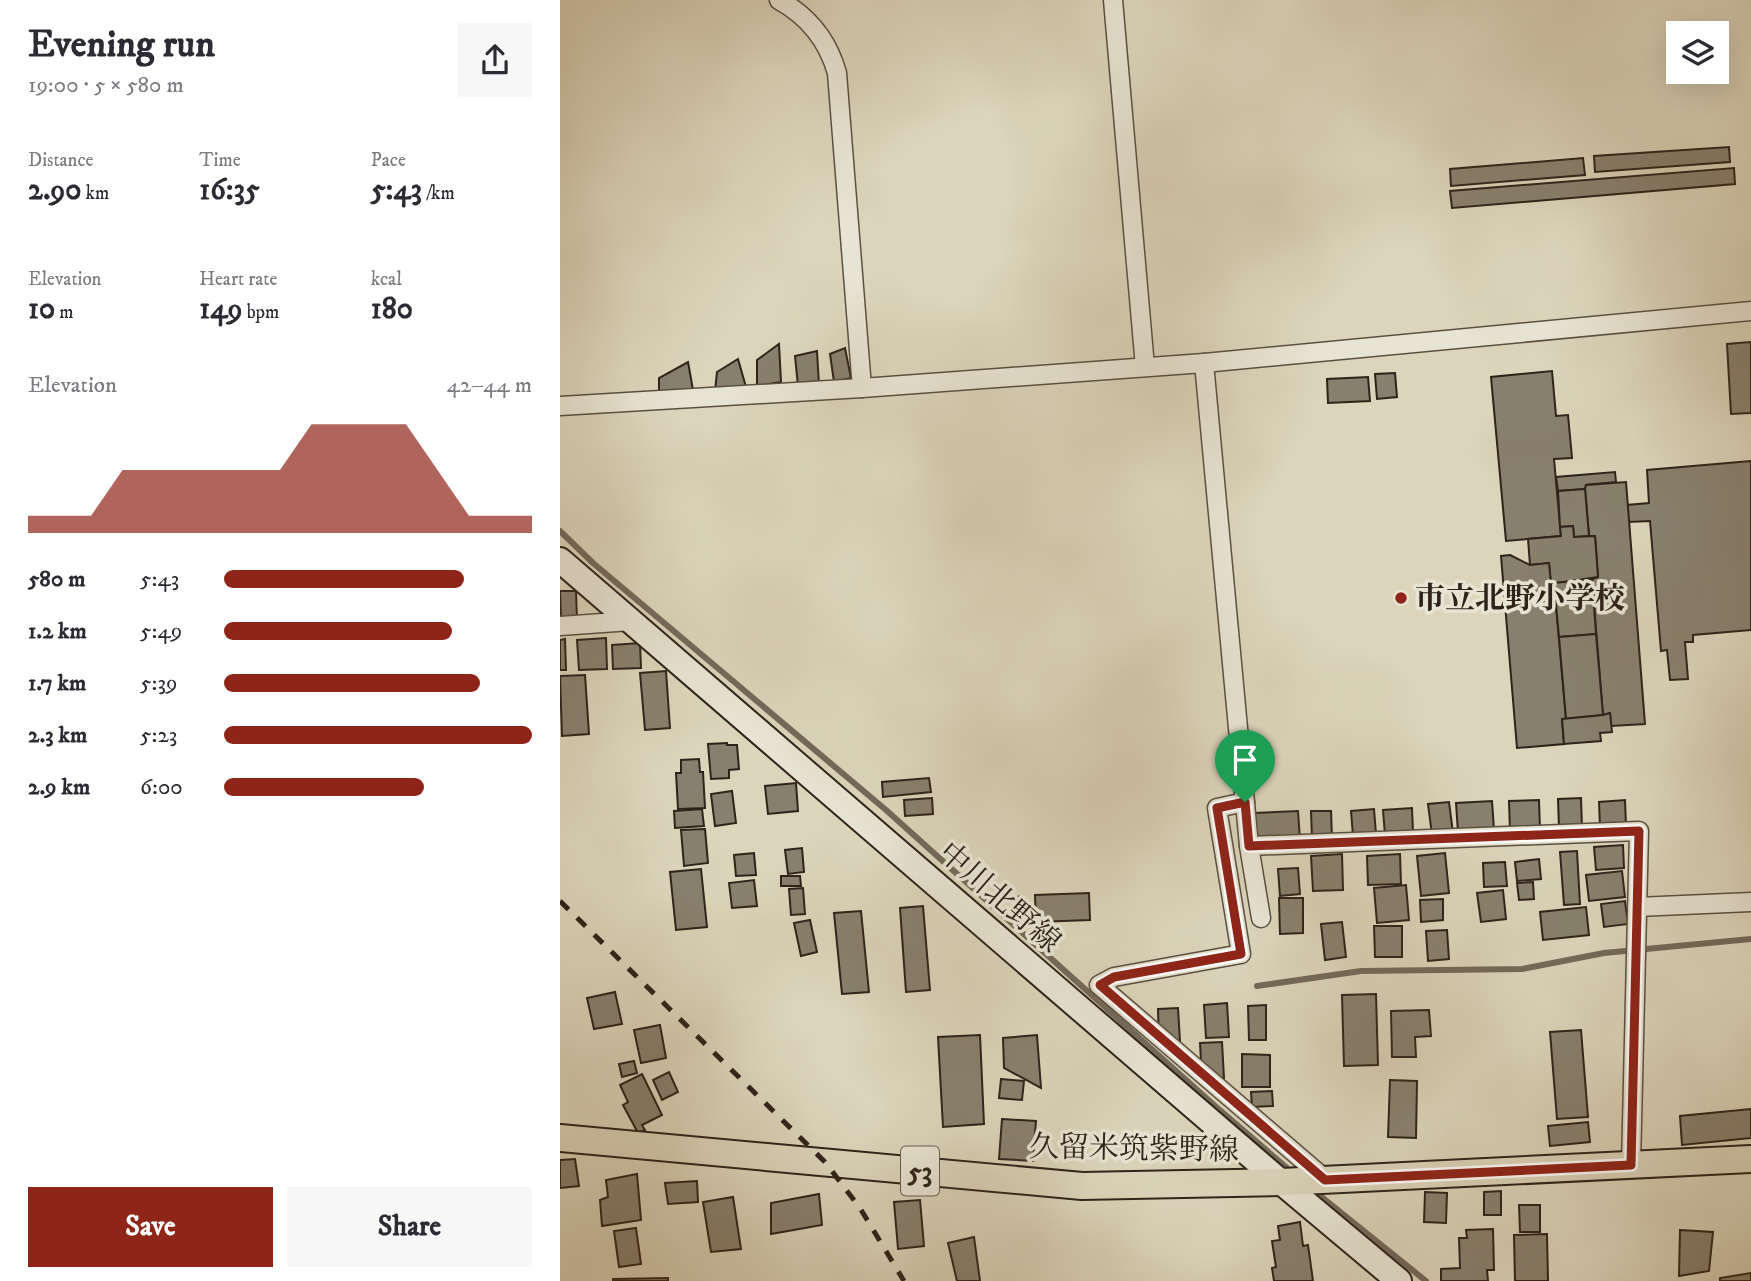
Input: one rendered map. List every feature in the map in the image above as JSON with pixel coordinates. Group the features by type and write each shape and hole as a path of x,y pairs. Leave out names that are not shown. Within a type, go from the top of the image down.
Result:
{"main road":[{"name":"中川北野線","path":"560,560 1399,1281"},
{"name":"久留米筑紫野線","path":"560,1138 1082,1186 1281,1182 1751,1159"}],"street":[{"path":"779,0 797,10 819,34 833,56 838,73 862,388"},
{"path":"1113,0 1145,367"},
{"path":"560,406 862,388 1203,363 1751,312"},
{"path":"1203,363 1249,846 1261,918"},
{"path":"560,626 631,621"},
{"path":"1245,802 1217,808 1241,954 1114,977 1100,985 1319,1180"},
{"path":"1249,846 1639,831 1631,1165"},
{"path":"1637,907 1751,902"}],"building":[{"path":"1729,147 1730,162 1595,172 1594,156"},
{"path":"1583,158 1585,175 1451,186 1450,169"},
{"path":"1734,168 1735,184 1452,208 1450,191"},
{"path":"1751,342 1751,413 1731,414 1727,344"},
{"path":"779,344 781,382 757,386 757,360"},
{"path":"845,348 851,378 834,382 830,354"},
{"path":"817,351 819,385 798,386 795,356"},
{"path":"738,359 746,387 715,391 717,372"},
{"path":"688,362 693,390 659,395 659,378"},
{"path":"1552,371 1556,416 1568,415 1572,458 1554,459 1561,536 1506,541 1491,377"},
{"path":"1395,373 1397,397 1377,399 1375,374"},
{"path":"1368,377 1370,401 1328,403 1327,379"},
{"path":"1751,461 1751,630 1693,635 1693,642 1685,642 1688,679 1670,680 1667,650 1661,651 1650,521 1628,522 1627,505 1649,503 1647,470"},
{"path":"1615,472 1616,482 1586,485 1585,489 1558,491 1556,477"},
{"path":"1626,482 1645,724 1611,726 1610,713 1603,715 1592,579 1598,577 1595,536 1589,536 1585,489 1586,485"},
{"path":"1585,489 1589,536 1574,537 1573,526 1560,527 1558,491"},
{"path":"1573,526 1574,537 1595,536 1598,577 1551,584 1549,563 1530,565 1528,539 1561,536 1560,527"},
{"path":"1510,555 1530,565 1549,563 1551,584 1554,583 1566,719 1562,719 1564,744 1517,748 1501,556"},
{"path":"1592,579 1596,634 1559,637 1554,583"},
{"path":"560,591 576,591 577,619 561,620"},
{"path":"1596,634 1603,715 1566,719 1559,637"},
{"path":"606,638 607,669 579,670 577,640"},
{"path":"565,639 566,670 560,670 560,640"},
{"path":"640,643 641,668 613,669 612,645"},
{"path":"666,671 670,728 645,730 640,673"},
{"path":"585,675 589,734 562,736 560,676"},
{"path":"1610,713 1612,732 1600,733 1601,741 1564,744 1562,719"},
{"path":"708,744 737,745 739,769 729,770 729,778 711,779"},
{"path":"699,759 700,772 703,772 705,808 678,809 676,773 681,773 681,760"},
{"path":"929,778 931,792 883,797 882,782"},
{"path":"796,783 798,811 768,814 765,786"},
{"path":"732,791 736,823 715,826 711,794"},
{"path":"932,798 933,814 905,816 904,800"},
{"path":"1581,798 1582,828 1559,829 1558,799"},
{"path":"1539,800 1540,831 1510,832 1509,801"},
{"path":"1625,800 1626,826 1600,827 1599,802"},
{"path":"1492,801 1494,830 1458,832 1456,803"},
{"path":"1449,802 1453,833 1432,835 1428,804"},
{"path":"1412,808 1413,833 1385,835 1383,810"},
{"path":"702,809 704,826 675,828 674,811"},
{"path":"1374,809 1376,834 1353,836 1351,811"},
{"path":"1298,811 1300,840 1254,842 1253,813"},
{"path":"1311,811 1331,811 1332,838 1312,839"},
{"path":"705,829 708,863 684,866 681,830"},
{"path":"1623,845 1624,868 1596,870 1594,847"},
{"path":"802,848 804,872 788,874 785,850"},
{"path":"1577,851 1580,904 1564,905 1560,852"},
{"path":"754,853 756,875 736,876 734,855"},
{"path":"1445,853 1449,893 1421,896 1417,856"},
{"path":"1342,854 1343,890 1313,891 1311,856"},
{"path":"1400,854 1401,884 1368,885 1367,856"},
{"path":"1539,859 1541,879 1517,881 1515,862"},
{"path":"1505,862 1507,886 1484,887 1483,863"},
{"path":"1298,868 1300,894 1280,896 1278,869"},
{"path":"701,869 707,927 676,930 670,872"},
{"path":"1622,871 1625,897 1589,901 1586,875"},
{"path":"781,876 800,876 801,886 781,886"},
{"path":"754,880 757,906 732,908 729,883"},
{"path":"1533,882 1534,899 1519,900 1517,883"},
{"path":"1406,885 1409,920 1377,923 1374,888"},
{"path":"803,888 805,914 791,915 789,889"},
{"path":"1503,890 1506,919 1481,922 1477,893"},
{"path":"1089,893 1090,920 1036,922 1035,895"},
{"path":"1023,896 1023,915 1016,915 1016,897"},
{"path":"1279,898 1303,898 1303,933 1280,934"},
{"path":"1443,899 1443,920 1421,922 1420,900"},
{"path":"1625,901 1628,924 1604,927 1601,904"},
{"path":"923,906 930,990 906,992 900,908"},
{"path":"1586,907 1589,935 1543,940 1540,912"},
{"path":"861,911 869,992 842,994 834,913"},
{"path":"810,920 817,952 801,956 794,923"},
{"path":"1342,922 1346,957 1325,960 1321,924"},
{"path":"1374,926 1402,926 1402,957 1375,957"},
{"path":"1447,930 1449,959 1428,961 1426,931"},
{"path":"615,992 622,1024 594,1029 587,998"},
{"path":"1376,994 1378,1065 1344,1066 1342,995"},
{"path":"1227,1003 1229,1037 1206,1038 1204,1005"},
{"path":"1266,1005 1266,1040 1249,1040 1248,1006"},
{"path":"1178,1008 1180,1041 1159,1042 1158,1009"},
{"path":"1429,1010 1431,1036 1415,1037 1416,1057 1392,1057 1391,1011"},
{"path":"660,1025 666,1058 641,1063 634,1030"},
{"path":"1581,1030 1588,1117 1557,1119 1550,1032"},
{"path":"980,1035 984,1124 943,1127 938,1037"},
{"path":"1037,1035 1041,1088 1004,1068 1003,1038"},
{"path":"1222,1042 1224,1078 1202,1079 1200,1043"},
{"path":"1242,1054 1270,1055 1270,1087 1242,1087"},
{"path":"634,1061 637,1073 622,1077 619,1064"},
{"path":"669,1072 678,1092 662,1100 653,1080"},
{"path":"642,1074 662,1115 642,1125 645,1130 638,1133 623,1105 628,1102 620,1085"},
{"path":"1001,1079 1024,1081 1022,1100 999,1098"},
{"path":"1390,1080 1417,1081 1416,1138 1388,1137"},
{"path":"1272,1091 1273,1106 1252,1107 1251,1092"},
{"path":"1751,1109 1751,1138 1682,1145 1680,1116"},
{"path":"1002,1119 1036,1121 1033,1161 999,1159"},
{"path":"1588,1122 1590,1142 1550,1146 1548,1126"},
{"path":"575,1159 579,1186 560,1188 560,1160"},
{"path":"637,1174 641,1220 602,1226 600,1200 608,1197 606,1180"},
{"path":"697,1181 698,1202 668,1204 665,1183"},
{"path":"1501,1191 1501,1215 1484,1215 1484,1192"},
{"path":"1425,1192 1447,1193 1446,1223 1424,1222"},
{"path":"819,1194 822,1225 771,1234 771,1203"},
{"path":"733,1197 741,1249 711,1252 703,1202"},
{"path":"920,1200 924,1246 898,1249 894,1202"},
{"path":"1519,1205 1540,1205 1540,1232 1520,1232"},
{"path":"1300,1222 1303,1246 1308,1245 1313,1281 1274,1281 1272,1268 1276,1267 1272,1241 1280,1240 1278,1226"},
{"path":"636,1228 641,1264 619,1267 614,1231"},
{"path":"1493,1229 1494,1270 1487,1270 1488,1281 1441,1281 1441,1269 1460,1268 1459,1238 1467,1238 1466,1230"},
{"path":"1680,1230 1713,1232 1709,1271 1679,1276"},
{"path":"1547,1234 1548,1281 1515,1281 1514,1235"},
{"path":"974,1237 980,1281 957,1281 948,1243"},
{"path":"1751,1273 1751,1281 1720,1281 1720,1278"},
{"path":"668,1278 668,1281 613,1281 613,1279"}],"waterway":[{"path":"560,531 593,563 886,810 1294,1174"},
{"path":"1257,986 1361,971 1522,969 1604,953 1751,939"},
{"path":"1313,1190 1426,1281"}],"railway":[{"path":"560,901 825,1162 860,1208 904,1281"}],"place":[{"name":"市立北野小学校","path":"1401,598"}],"route":[{"path":"1245,802 1249,846 1639,831 1631,1165 1325,1180 1100,985 1114,977 1241,954 1217,808 1245,802"}]}
